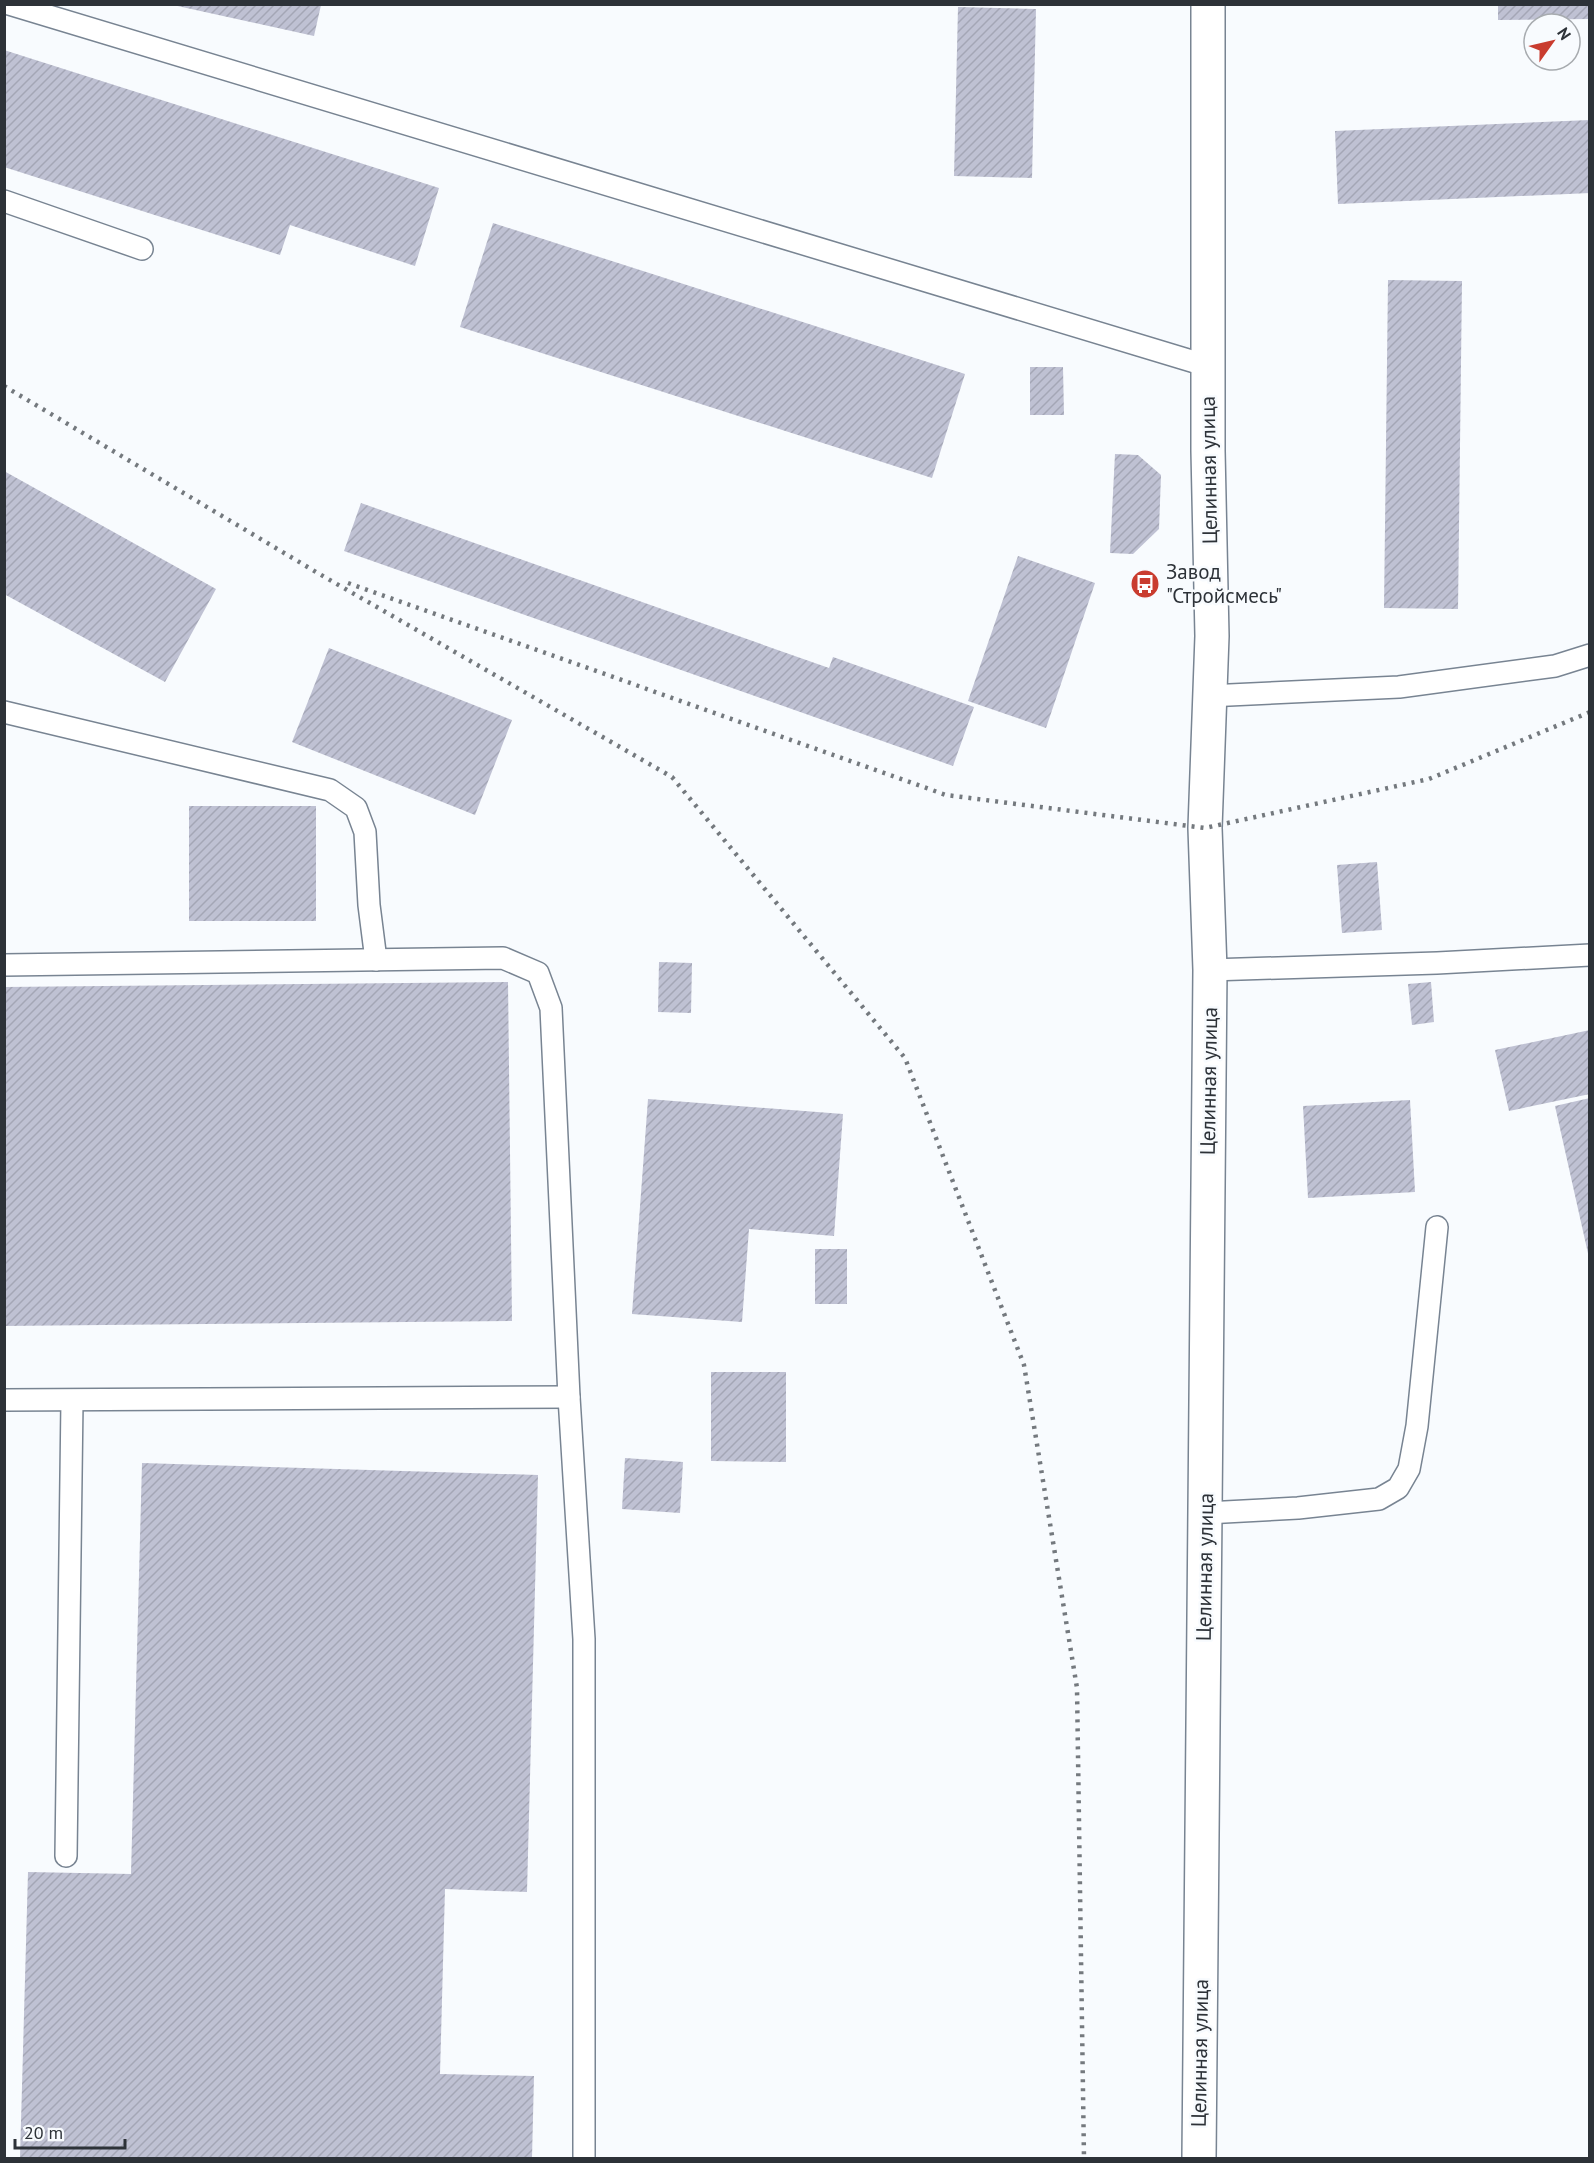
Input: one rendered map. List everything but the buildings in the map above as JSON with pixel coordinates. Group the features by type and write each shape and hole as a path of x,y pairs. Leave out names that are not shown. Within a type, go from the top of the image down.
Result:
{"street":[{"name":"Целинная улица","path":"1199,2158 1210,970 1205,828 1208,696 1212,636 1208,366 1208,4"}],"lane":[{"path":"9,4 1208,366"},
{"path":"4,201 142,249"},
{"path":"1208,696 1399,687 1555,666 1590,655"},
{"path":"4,712 330,790 356,808 365,832 369,905 376,960"},
{"path":"1210,970 1590,956"},
{"path":"4,965 503,958 538,973 551,1008 569,1397 584,1639 584,2158"},
{"path":"1206,1513 1298,1508 1379,1499 1398,1488 1409,1469 1417,1426 1437,1227"},
{"path":"4,1400 569,1397"},
{"path":"66,1856 72,1401"}],"railway":[{"path":"4,386 316,572 672,777 905,1058 1024,1365 1077,1688 1084,2158"},
{"path":"348,583 946,795 1205,828 1429,779 1590,712"}],"place":[{"name":"Завод \"Стройсмесь\"","path":"1145,584"}]}
